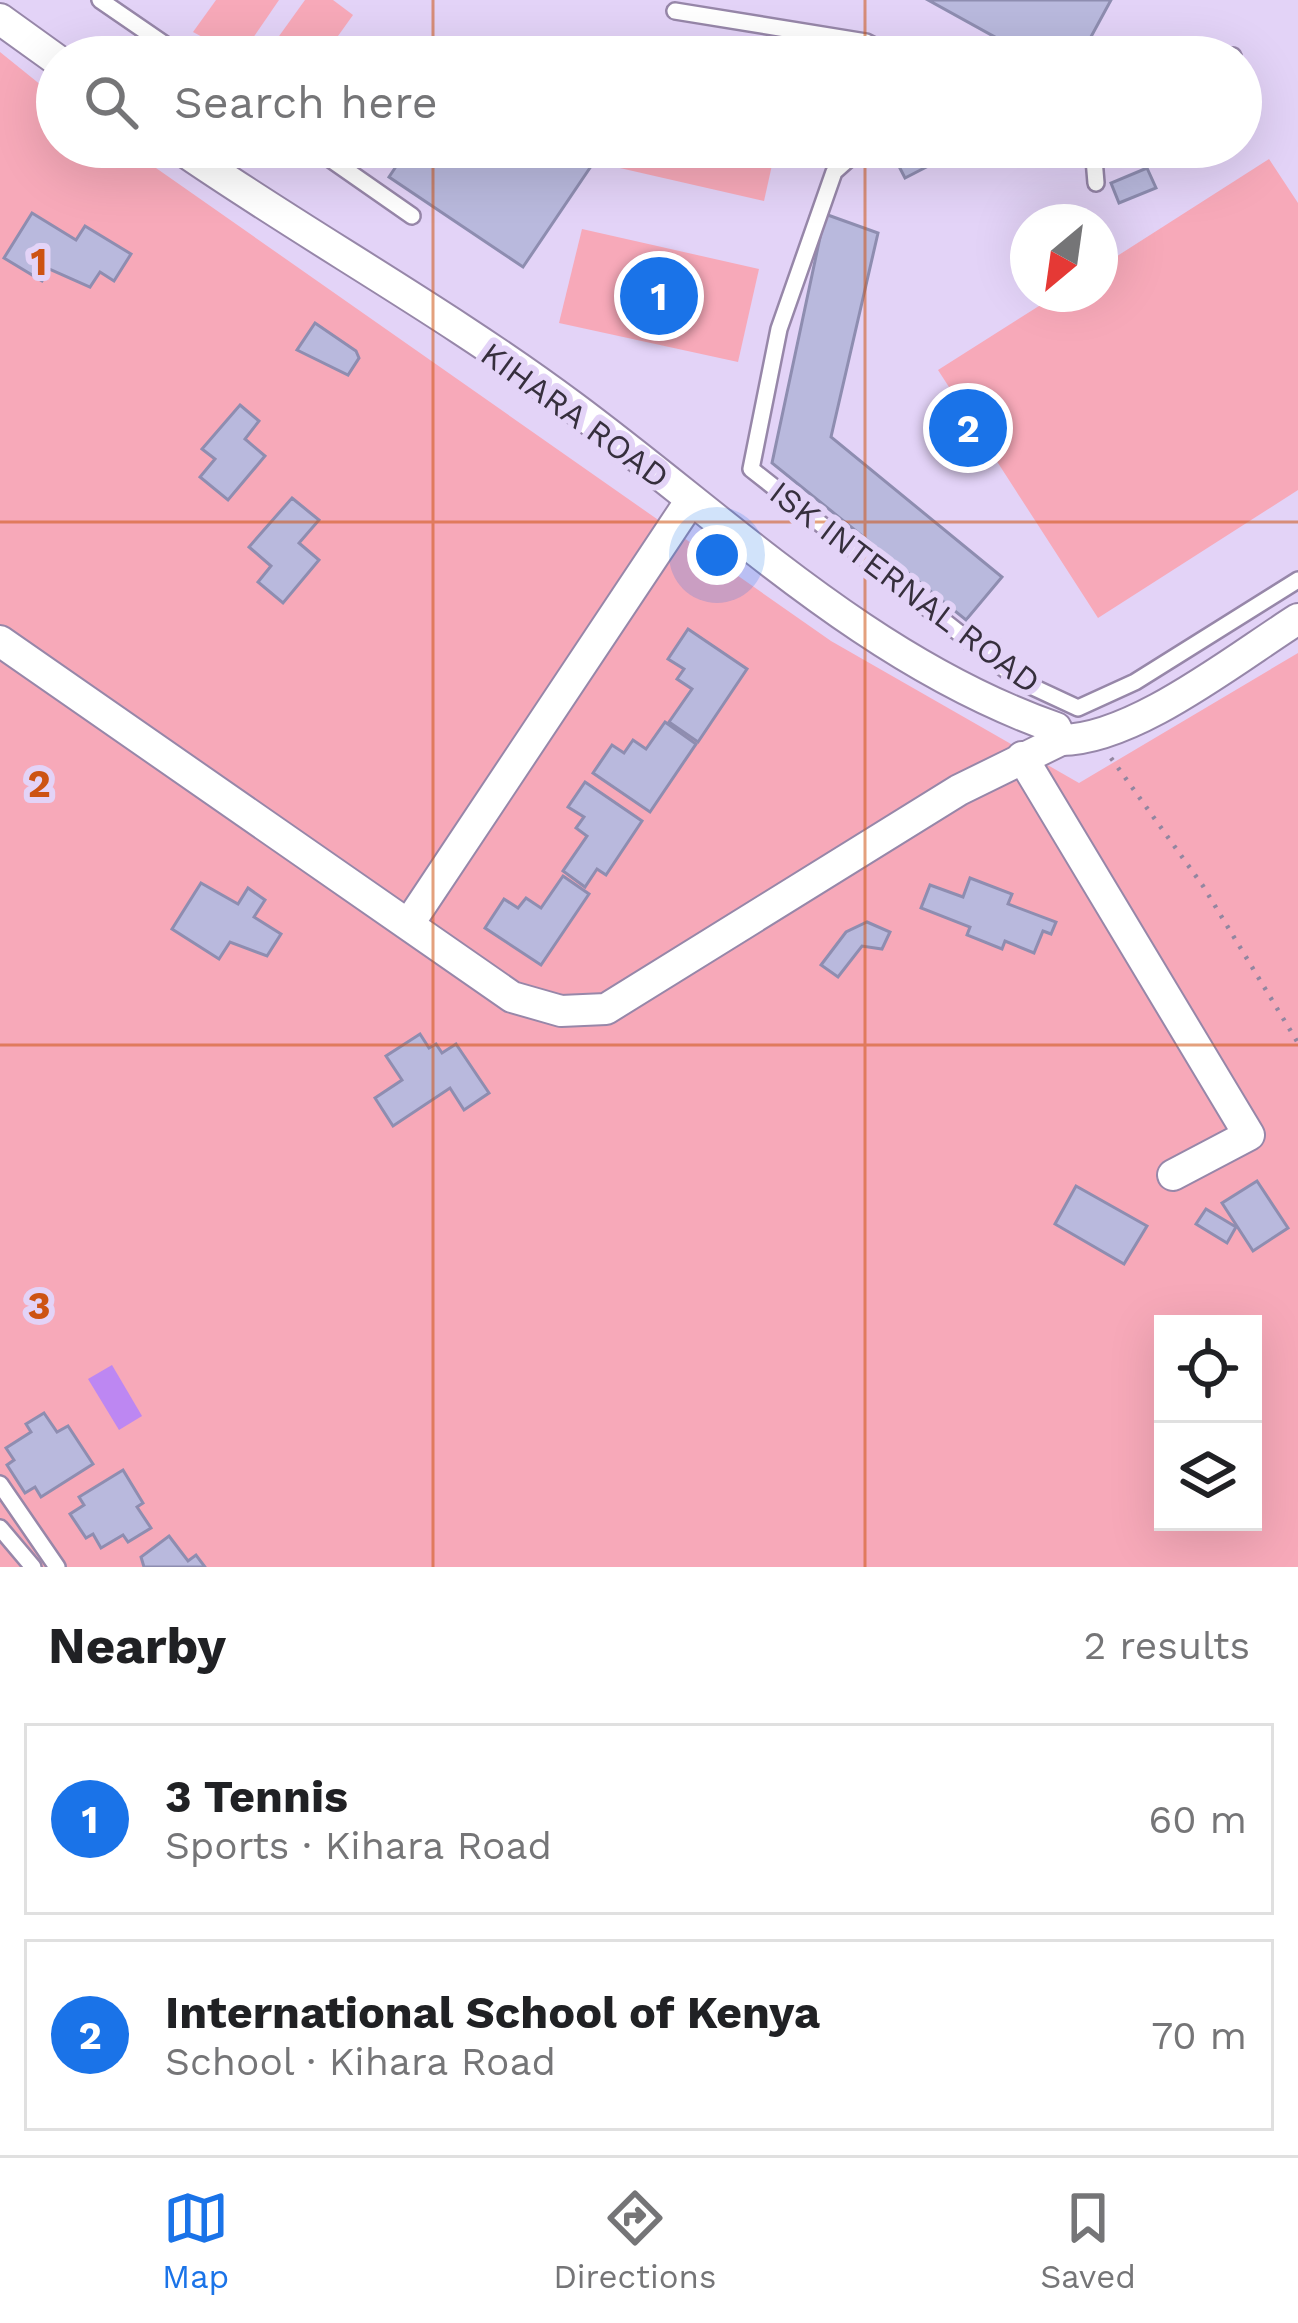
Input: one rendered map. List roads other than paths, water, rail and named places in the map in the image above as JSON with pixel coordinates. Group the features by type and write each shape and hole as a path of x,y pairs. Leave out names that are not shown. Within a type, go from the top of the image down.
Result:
{"street":[{"path":"0,16 36,44"},
{"name":"KIHARA ROAD","path":"210,168 572,406 829,607 979,697 1063,727"},
{"path":"410,922 691,500"},
{"path":"0,641 512,997 561,1011 606,1009 959,790 1022,757 1063,727 1136,718 1298,619"},
{"path":"1022,757 1249,1135 1173,1175"}],"lane":[{"path":"0,16 13,0"},
{"path":"100,0 152,36"},
{"path":"675,10 830,36"},
{"path":"343,168 412,216"},
{"name":"ISK INTERNAL ROAD","path":"838,168 779,329 751,469 1020,681 1063,727 1298,580"},
{"path":"1095,168 1096,183"},
{"path":"0,1484 57,1567"},
{"path":"0,1528 33,1567"}],"place":[{"name":"3 Tennis","path":"659,296"},
{"name":"International School of Kenya","path":"968,428"}]}
